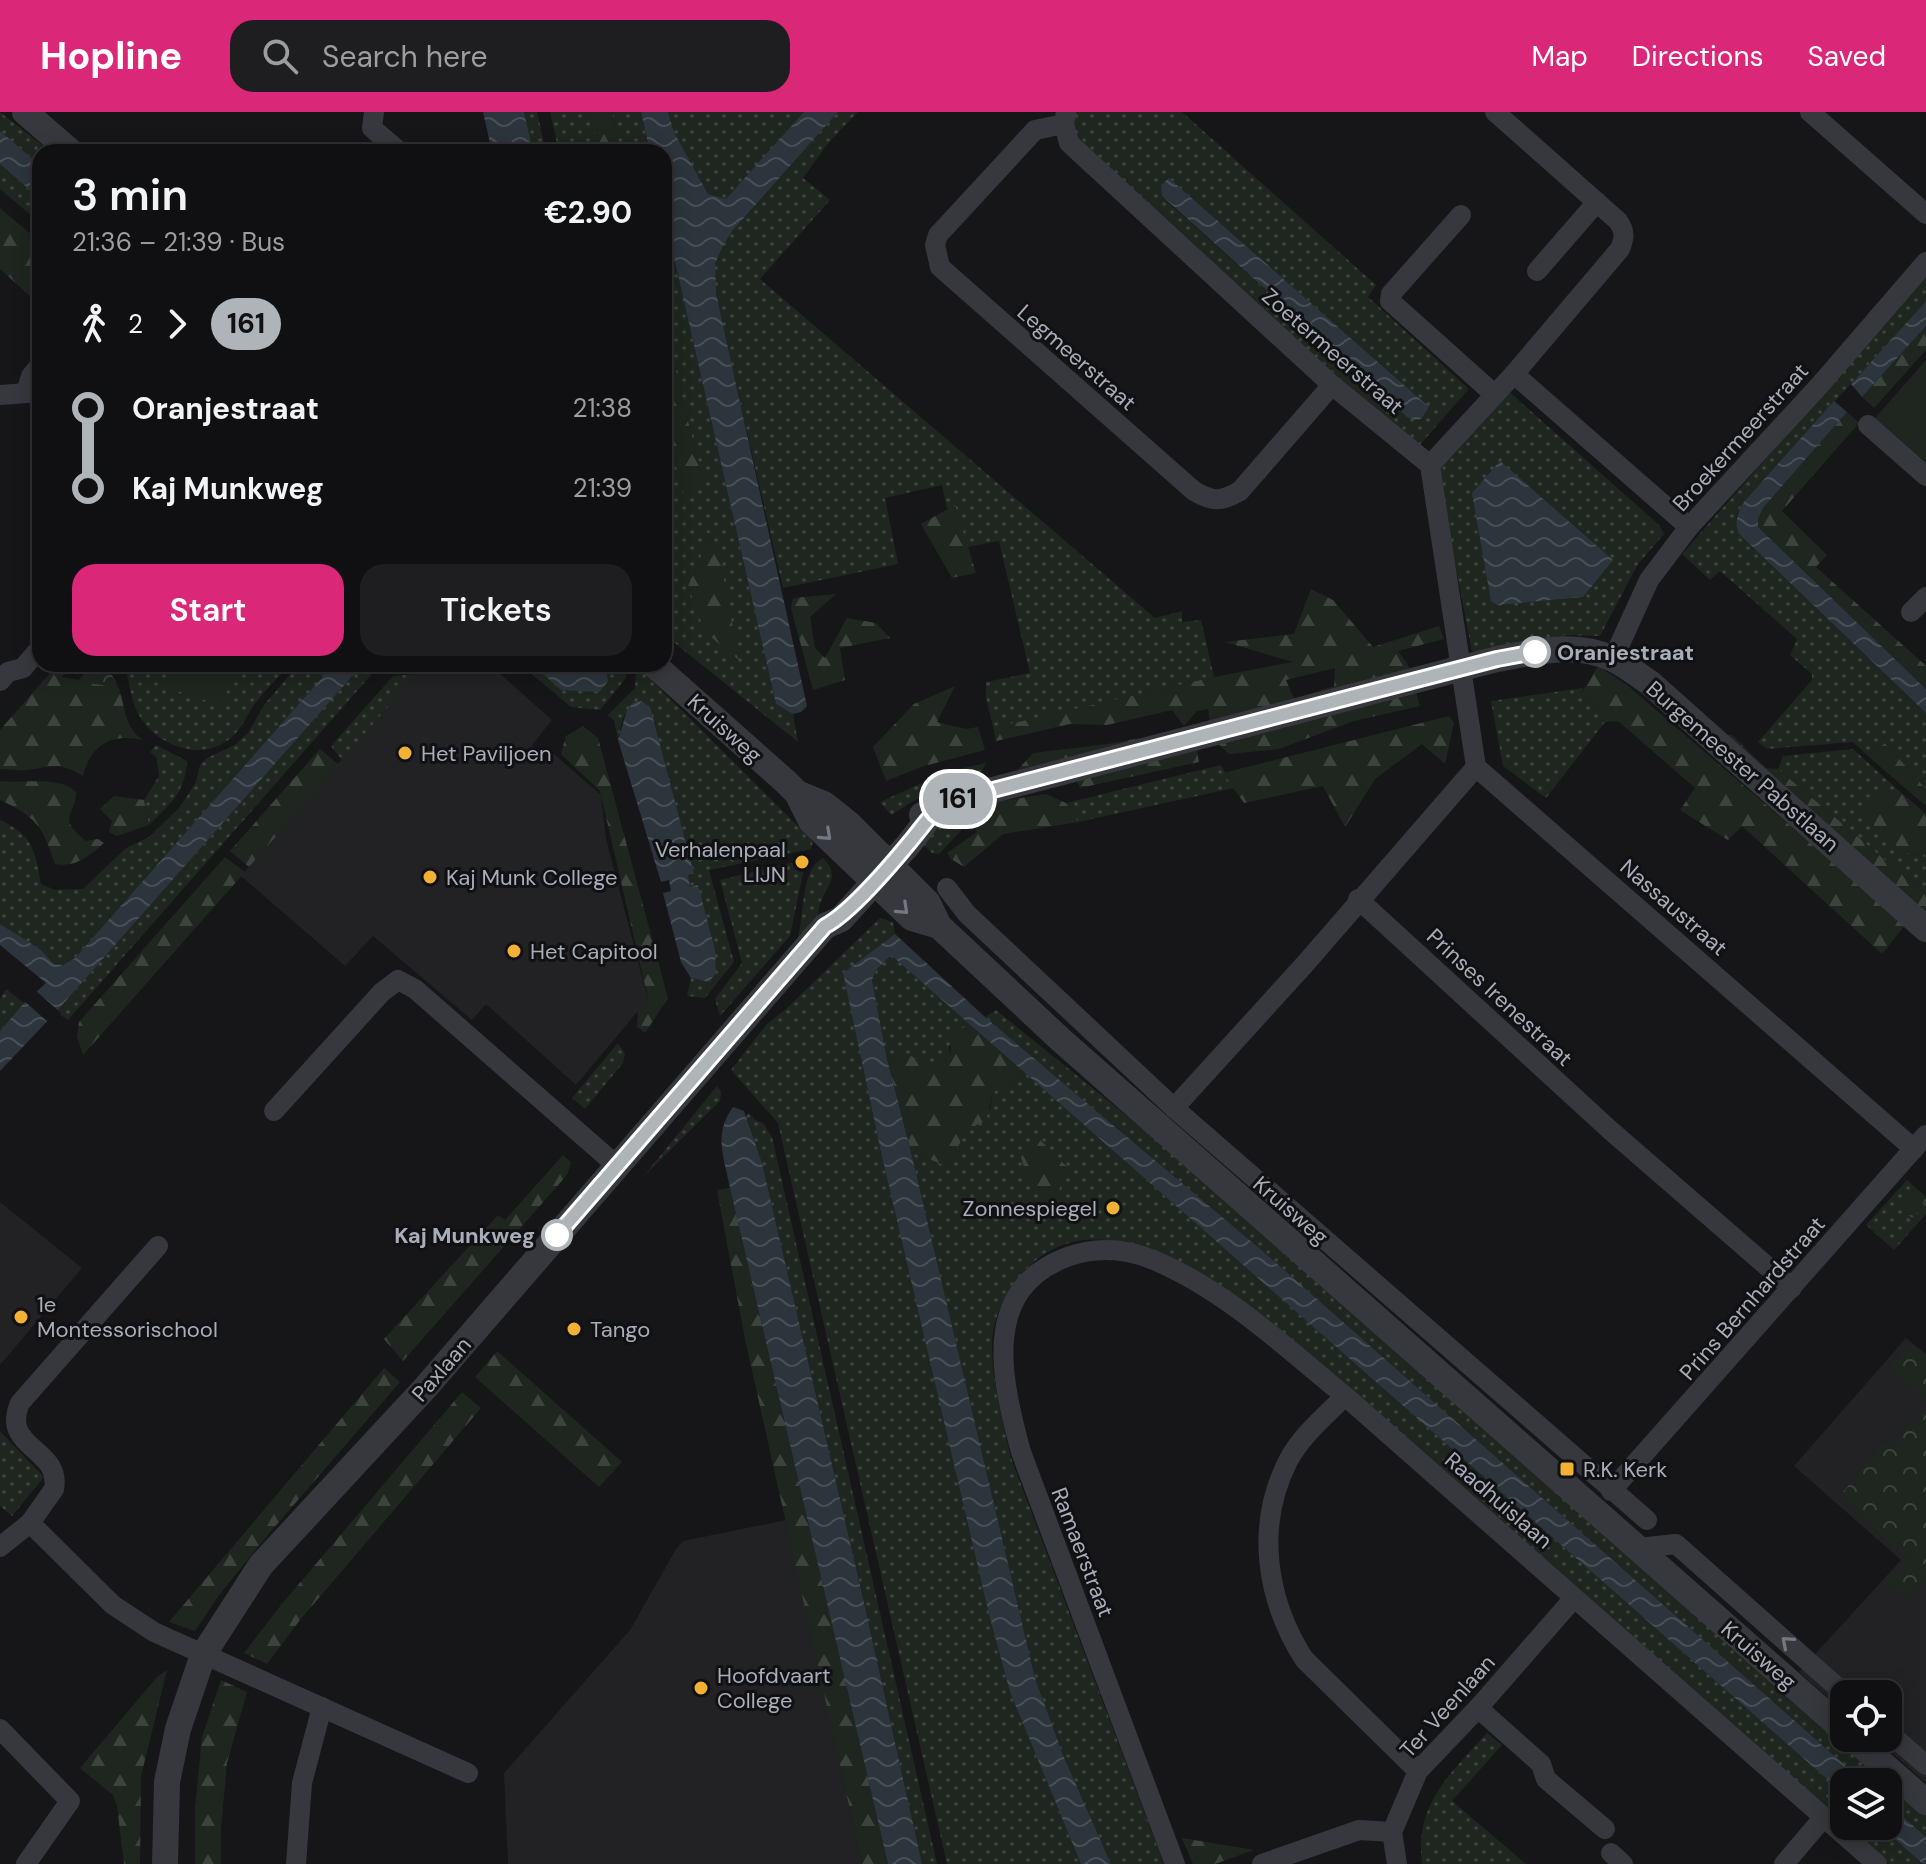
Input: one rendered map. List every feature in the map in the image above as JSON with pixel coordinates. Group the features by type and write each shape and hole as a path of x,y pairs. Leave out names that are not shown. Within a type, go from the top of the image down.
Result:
{"street":[{"path":"25,112 62,144"},
{"path":"374,112 372,128 391,144"},
{"path":"1174,1108 1305,964 1358,899 1476,767 1430,465 1514,374 1620,249 1624,230 1618,221 1495,112"},
{"path":"1810,112 1926,214"},
{"name":"Zoetermeerstraat","path":"1065,118 1069,143 1332,385 1430,465"},
{"name":"Legmeerstraat","path":"1065,118 1035,130 938,235 935,245 940,267 1194,491 1210,501 1225,500 1240,491 1332,385"},
{"path":"1537,271 1597,202"},
{"path":"1461,215 1391,294 1390,301 1494,394"},
{"name":"Broekermeerstraat","path":"1613,659 1649,580 1689,527 1819,386 1926,262"},
{"path":"1514,374 1689,527"},
{"path":"0,395 32,392"},
{"path":"1868,425 1926,476"},
{"path":"1911,612 1926,597"},
{"name":"Burgemeester Pabstlaan","path":"876,867 947,802 1497,659 1562,648 1590,651 1613,659 1661,693 1926,929"},
{"path":"0,681 8,672 23,668 32,657"},
{"name":"Kruisweg","path":"662,672 797,793 811,821 876,867 912,918 939,926 1061,1040 1830,1718"},
{"name":"Nassaustraat","path":"1476,767 1920,1142"},
{"name":"Paxlaan","path":"165,1864 167,1782 178,1729 203,1655 261,1565 426,1387 825,926 829,909 876,867"},
{"name":"Kruisweg","path":"947,888 967,914 1174,1108 1647,1520"},
{"name":"Prinses Irenestraat","path":"1358,899 1610,1130 1792,1288"},
{"path":"274,1111 382,992 398,980 415,989 616,1165"},
{"name":"Prins Bernhardstraat","path":"1611,1491 1920,1142"},
{"path":"0,1547 30,1523 56,1482 49,1463 19,1435 16,1413 20,1403 158,1246"},
{"name":"Raadhuislaan","path":"1051,1263 1079,1253 1127,1251 1184,1276 1239,1312 1345,1396 1877,1864"},
{"name":"Ramaerstraat","path":"1051,1263 1035,1273 1022,1287 1010,1308 1002,1356 1009,1410 1021,1452 1175,1864"},
{"path":"1345,1396 1303,1439 1289,1459 1279,1484 1270,1516 1269,1564 1273,1590 1292,1639 1304,1659 1418,1771"},
{"path":"30,1523 113,1605 154,1632 468,1773"},
{"name":"Kruisweg","path":"1638,1548 1676,1544 1830,1681"},
{"name":"Ter Veenlaan","path":"1392,1832 1418,1771 1574,1598"},
{"path":"296,1864 302,1783 322,1707"},
{"path":"1478,1708 1541,1764 1546,1779 1605,1829"},
{"path":"0,1729 70,1801 26,1864"},
{"path":"1902,1744 1926,1765"},
{"path":"1869,1752 1926,1802"},
{"path":"1784,1864 1824,1817"},
{"path":"1262,1864 1359,1830 1392,1832 1397,1864"}],"shaded area":[{"name":"Kaj Munk College","path":"498,672 552,720 532,745 542,755 548,749 601,795 606,839 648,999 576,1085 486,1004 472,1020 373,936 345,966 241,876 416,674"},
{"name":"1e Montessorischool","path":"0,1202 82,1268 0,1365"},
{"path":"1906,1338 1926,1354 1926,1783 1891,1752 1902,1752 1902,1680 1830,1680 1830,1699 1799,1672 1901,1560 1794,1466"},
{"name":"Hoofdvaart College","path":"786,1520 862,1864 508,1864 504,1773 630,1630 676,1549 683,1541"}],"green space":[{"path":"0,112 41,144 32,144 32,158 0,131"},
{"path":"524,112 537,112 544,144 531,144"},
{"path":"550,112 588,112 602,144 557,144"},
{"path":"588,112 612,112 619,144 602,144"},
{"path":"612,112 641,112 648,144 619,144"},
{"path":"668,112 804,112 726,200 708,194 674,132"},
{"path":"838,112 858,112 829,142 803,178 830,200 760,279 1155,618 1182,611 1182,622 1201,620 1214,677 1002,726 994,731 986,698 986,682 1030,673 999,541 956,549 942,485 885,498 898,564 783,588 715,294 715,264 733,230"},
{"path":"1074,112 1182,112 1376,285 1368,297 1468,388 1467,391 1418,447 1218,271 1074,137","holes":["1169,178 1429,407 1414,420 1407,417 1162,197 1161,185"]},
{"path":"0,164 32,192 32,216 0,189"},
{"path":"0,208 32,235 32,298 0,269"},
{"path":"672,249 776,704 793,714 798,742 672,641 672,451 686,501 702,478 672,355","holes":["705,530 718,548 688,586 701,557"]},
{"path":"1926,277 1926,301 1743,503 1736,517 1739,534 1926,713 1926,789 1885,743 1869,757 1853,742 1767,749 1758,742 1812,680 1812,674 1790,655 1797,639 1720,571 1710,580 1682,554"},
{"path":"1926,326 1926,350 1874,408 1862,397"},
{"path":"672,355 702,478 686,502 672,452"},
{"path":"1926,360 1926,462 1875,418"},
{"path":"1507,390 1659,525 1664,534 1638,564 1600,636 1566,635 1472,652 1440,467"},
{"path":"1847,412 1859,423 1782,511 1827,555 1816,567 1926,666 1926,689 1758,527 1763,508"},
{"path":"955,505 976,573 952,578 921,524"},
{"path":"704,529 718,548 739,660 705,632 688,586 701,557"},
{"path":"1311,589 1333,600 1373,647 1439,626 1444,639 1398,651 1408,665 1420,706 1354,721 1279,749 1229,754 1212,738 1208,709 1197,711 1184,726 1172,710 1107,725 1070,724 996,741 994,731 1001,726 1293,662 1225,642 1294,634","holes":["1335,668 1334,686 1294,699 1286,680"]},
{"path":"836,594 810,617 815,648 825,658 847,618 876,623 890,638 840,648 845,680 813,690 791,608 793,598"},
{"path":"1598,666 1627,685 1905,925 1882,954 1742,826 1728,840 1680,810 1695,788 1618,721 1605,722 1581,694"},
{"path":"51,672 66,672 62,677 119,688 129,724 143,740 122,738 104,743 91,756 83,776 61,767 0,769 0,730"},
{"path":"85,672 110,672 119,688 78,681"},
{"path":"127,672 284,672 261,696 232,737 205,749 191,750 164,740 142,720 133,702"},
{"path":"173,672 233,672 222,706 168,688"},
{"path":"292,672 327,672 75,958 63,965 54,964 40,949 0,924 0,820 19,832 31,845 41,884 55,890 83,889 126,848 149,837 180,807 196,782 200,765 207,758 235,745 248,733 264,705"},
{"path":"356,672 368,672 371,675 68,1020 56,1012"},
{"path":"529,672 541,672 562,690 608,681 606,672 626,672 626,678 600,710 571,707"},
{"path":"636,672 643,672 813,841 811,849 709,870 734,962 705,998 687,996 691,978 709,982 698,885 690,887 687,875 694,874 641,701 627,711 618,740 614,721 608,715 635,688"},
{"path":"416,674 342,760 331,746 393,676"},
{"path":"955,686 937,722 966,729 978,727 985,750 924,766 886,781 873,747 914,704"},
{"path":"1583,688 1581,694 1605,722 1546,798 1503,766 1491,701"},
{"path":"1449,716 1454,723 1445,764 1422,744 1375,779 1345,827 1323,786 1244,803 1223,773"},
{"path":"583,726 598,738 668,998 645,1033 637,1027 638,1010 648,998 600,791 561,754 566,736"},
{"path":"1189,729 1199,762 1080,788 1077,780 1014,774 1033,753 1108,744"},
{"path":"1731,734 1766,768 1778,769 1926,895 1926,919 1722,738"},
{"path":"1885,743 1926,789 1926,806 1869,757"},
{"path":"156,745 187,761 180,790 149,825 144,800 159,776 157,758 150,752"},
{"path":"320,749 339,765 249,867 230,851"},
{"path":"1853,749 1897,789 1868,798 1903,852 1926,857 1926,895 1778,769 1783,756"},
{"path":"986,763 982,771 941,784 891,815 880,802 946,772"},
{"path":"1221,765 1234,788 1078,822 1066,803"},
{"path":"0,781 50,782 69,787 76,792 69,816 71,826 86,841 98,839 104,843 76,863 55,864 37,824 23,812 0,800"},
{"path":"1897,789 1926,814 1926,857 1903,852 1865,817 1867,798"},
{"path":"1046,794 1066,803 1078,822 1003,834 964,867 947,853 977,832 964,807"},
{"path":"114,796 144,800 149,825 117,836 109,832 112,821 100,809"},
{"path":"964,807 971,820 939,854 932,853 918,839 931,826"},
{"path":"225,857 245,872 83,1055 77,1036 79,1022"},
{"path":"823,858 832,871 832,877 821,900 817,927 798,937 810,872"},
{"path":"806,859 790,936 720,1016 715,999 742,963 720,880"},
{"path":"880,918 893,922 895,934 843,973 1010,1692 1081,1864 947,1864 778,1123 731,1070 766,1025"},
{"path":"891,954 970,1024 949,1046 950,1055 941,1065 927,1065 908,1054 887,1059 872,980 876,970"},
{"path":"6,989 24,1003 0,1031 0,999"},
{"path":"996,1010 1168,1149 1830,1730 1830,1752 1265,1253 985,1017"},
{"path":"970,1024 1023,1071 993,1092 986,1121 966,1133 949,1167 911,1152 887,1059 908,1054 927,1065 941,1065 950,1055 952,1034"},
{"path":"618,1043 625,1054 623,1063 585,1109 572,1098"},
{"path":"1023,1071 1830,1782 1830,1812 1158,1253 1118,1241 1081,1240 1047,1253 1016,1281 998,1313 992,1349 996,1390 1011,1458 1164,1864 1111,1864 1063,1755 1035,1678 911,1152 949,1167 963,1135 990,1109 993,1092"},
{"path":"717,1086 721,1092 720,1101 643,1177"},
{"path":"749,1113 763,1123 772,1137 937,1864 922,1864 762,1163 746,1116"},
{"path":"1038,1138 1069,1169 1053,1202 1029,1184 1021,1157"},
{"path":"563,1155 571,1162 567,1175 403,1361 384,1339 498,1215 505,1220"},
{"path":"1907,1180 1915,1187 1899,1206 1912,1218 1926,1202 1926,1214 1894,1250 1866,1225"},
{"path":"1915,1187 1926,1197 1926,1202 1912,1218 1898,1206"},
{"path":"730,1188 888,1864 862,1864 745,1339 717,1190"},
{"path":"1911,1344 1926,1359 1926,1400 1890,1366"},
{"path":"497,1351 622,1462 599,1487 475,1377"},
{"path":"384,1368 400,1382 272,1530 219,1595 195,1631 169,1622"},
{"path":"462,1392 481,1408 300,1620 267,1664 244,1653 281,1605"},
{"path":"1926,1408 1926,1578 1907,1600 1887,1582 1908,1558 1839,1497 1881,1446 1896,1441"},
{"path":"0,1431 44,1477 12,1516 0,1506"},
{"path":"167,1670 141,1776 140,1864 124,1864 113,1795 80,1768 157,1677"},
{"path":"221,1680 247,1692 227,1763 221,1864 195,1864 195,1808 202,1737"},
{"path":"1487,1733 1502,1745 1452,1801 1526,1864 1422,1864 1421,1843 1430,1807 1449,1776"},
{"path":"1830,1752 1855,1752 1874,1768 1848,1768"},
{"path":"1902,1793 1926,1814 1926,1837 1902,1816"},
{"path":"1182,1838 1254,1850 1215,1864 1193,1864"},
{"path":"1862,1840 1896,1840 1923,1864 1889,1864"}],"water":[{"path":"483,112 524,112 531,144 490,144"},
{"path":"641,112 668,112 674,132 708,194 726,199 804,112 838,112 733,230 715,264 716,294 807,706 801,712 793,714 776,704 672,249 672,144 648,144"},
{"path":"0,131 32,158 32,192 0,164"},
{"path":"1169,178 1429,407 1421,419 1407,417 1162,196 1161,185"},
{"path":"1926,301 1926,326 1862,397 1851,384"},
{"path":"1834,401 1847,412 1763,508 1758,527 1926,689 1926,713 1737,530 1737,518 1743,503"},
{"path":"1500,461 1613,560 1583,597 1497,605 1491,601 1472,493"},
{"path":"327,672 356,672 56,1012 0,1071 0,1031 46,983 0,945 0,924 40,949 54,964 63,965 75,958"},
{"path":"541,672 606,672 608,681 599,692 561,690"},
{"path":"641,701 650,707 694,874 688,875 690,887 698,885 715,950 716,973 709,982 691,978 681,962 663,893 671,891 669,880 661,882 618,740 627,710 633,703"},
{"path":"895,934 985,1017 1265,1253 1848,1768 1830,1768 1830,1782 891,955 876,970 872,980 887,1059 1035,1678 1063,1755 1111,1864 1081,1864 1010,1692 989,1614 882,1156 843,973"},
{"path":"733,1107 744,1111 762,1163 922,1864 888,1864 723,1156 723,1127"},
{"path":"1902,1816 1926,1837 1926,1864 1896,1840 1902,1840"}],"pier":[{"path":"35,990 61,1013 49,1023 22,999"}],"bus line":[{"name":"161","path":"557,1235 825,926 841,919 936,809 947,802 1497,659 1535,652"}],"place":[{"name":"Oranjestraat","path":"1535,652"},
{"name":"Het Paviljoen","path":"405,753"},
{"name":"Verhalenpaal LIJN","path":"802,862"},
{"name":"Kaj Munk College","path":"430,877"},
{"name":"Het Capitool","path":"514,951"},
{"name":"Zonnespiegel","path":"1113,1208"},
{"name":"Kaj Munkweg","path":"557,1235"},
{"name":"1e Montessorischool","path":"21,1317"},
{"name":"Tango","path":"574,1329"},
{"name":"R.K. Kerk","path":"1567,1469"},
{"name":"Hoofdvaart College","path":"701,1688"}]}
